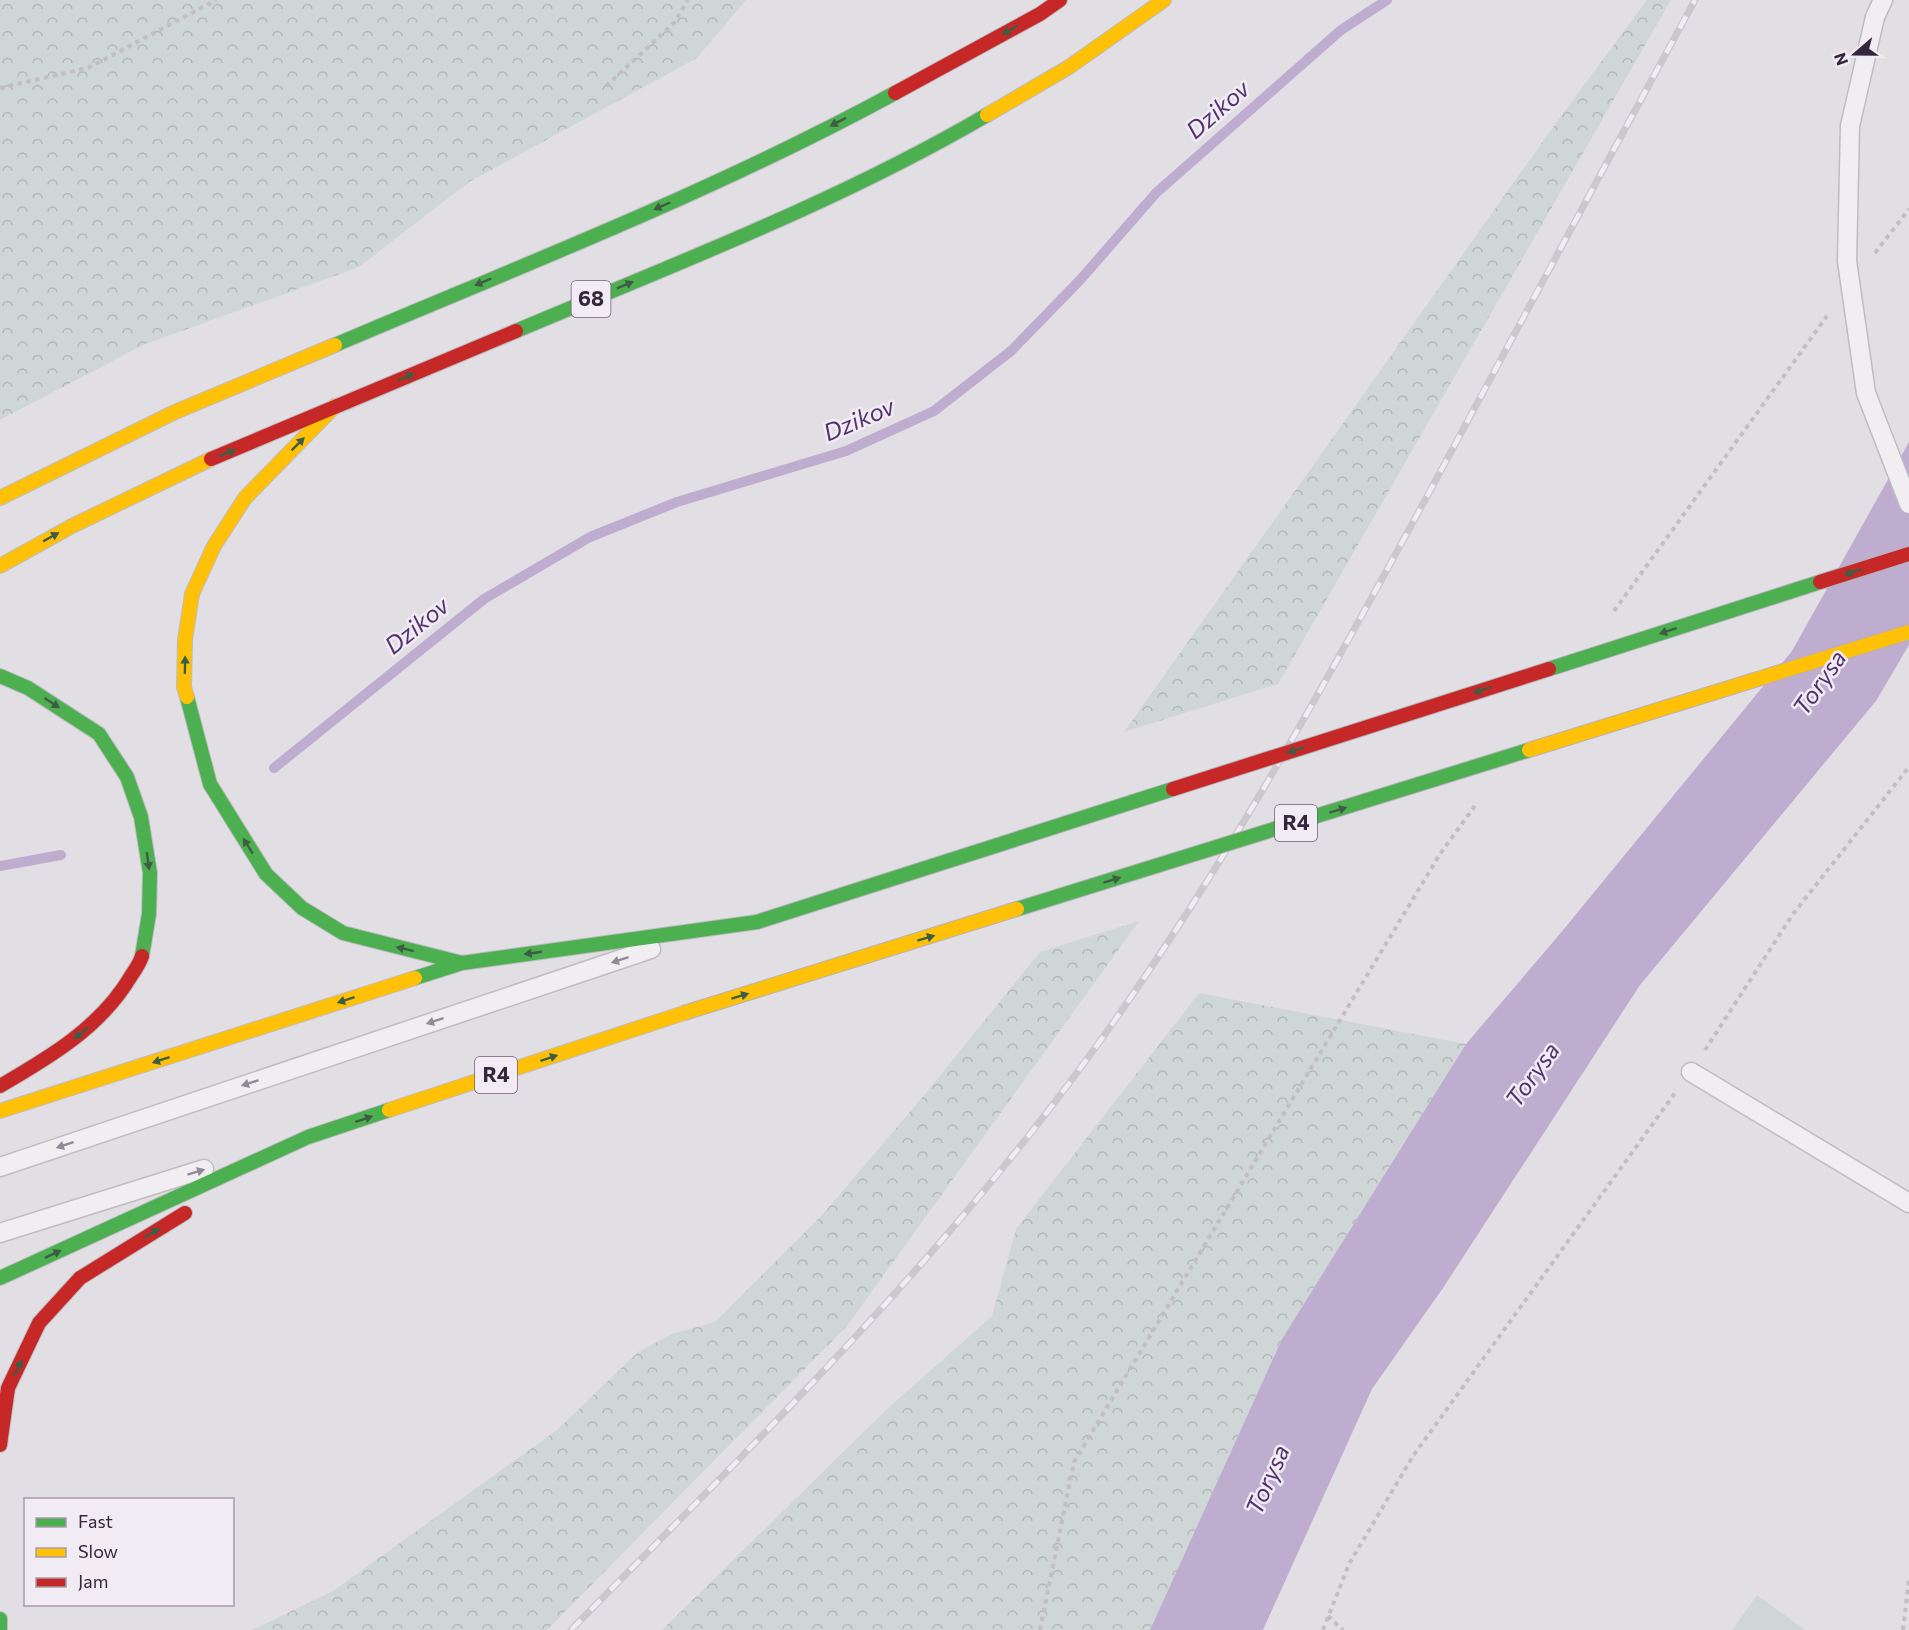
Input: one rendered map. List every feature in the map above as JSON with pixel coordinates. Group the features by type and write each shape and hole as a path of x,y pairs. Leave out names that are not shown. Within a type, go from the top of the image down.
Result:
{"main road":[{"name":"68","path":"0,498 175,412 618,225 764,160 900,90 1040,14 1060,0"},
{"name":"68","path":"0,566 72,526 188,470 791,215 930,148 1069,67 1164,0"},
{"path":"335,406 245,498 214,546 192,594 185,640 184,687 210,784 266,874 302,908 343,933 462,963"},
{"path":"0,1111 462,963 757,922 1909,554"},
{"name":"R4","path":"308,1137 684,1013 1909,632"},
{"path":"0,676 28,688 99,734 131,787 141,817 150,873 149,914 142,959 120,995 88,1028 45,1060 0,1086"},
{"path":"0,1445 8,1388 39,1323 80,1278 308,1137"},
{"path":"0,1278 308,1137"},
{"path":"0,1619 0,1630"}],"lane":[{"path":"1883,0 1875,17 1850,126 1846,261 1866,393 1909,504"},
{"path":"0,1167 648,950 757,922"},
{"path":"1691,1072 1909,1203"},
{"name":"R4","path":"0,1233 308,1137"}],"path":[{"path":"0,88 88,68 216,0"},
{"path":"606,86 674,23 688,0"},
{"path":"1874,255 1909,208"},
{"path":"1607,620 1832,310"},
{"path":"1323,1630 1350,1564 1413,1456 1691,1072 1793,914 1909,767"},
{"path":"1040,1630 1074,1462 1440,854 1482,796"},
{"path":"1903,1630 1909,1579"},
{"path":"1328,1616 1343,1630"}],"green space":[{"path":"0,0 746,0 697,58 469,182 359,267 143,345 0,420"},
{"path":"1647,0 1671,0 1278,684 1124,732 1558,120"},
{"path":"1139,921 847,1326 547,1630 252,1630 333,1591 557,1430 638,1352 672,1334 715,1322 823,1214 921,1099 1040,952"},
{"path":"1199,993 1466,1044 1282,1339 1150,1630 662,1630 887,1409 992,1316 1016,1229"},
{"path":"1757,1595 1805,1630 1732,1630"}],"water":[{"name":"Torysa","path":"1909,442 1909,645 1876,701 1640,985 1443,1288 1372,1389 1263,1630 1150,1630 1282,1339 1466,1044 1559,935 1792,651"}],"waterway":[{"name":"Dzikov","path":"274,768 484,599 590,537 677,502 846,451 934,411 1011,351 1081,279 1156,193 1341,30 1387,0"},
{"name":"Dzikov","path":"0,866 61,855"}],"railway":[{"path":"571,1630 774,1423 905,1282 1029,1135 1134,992 1223,856 1306,716 1695,0"}],"traffic: fast":[{"path":"335,345 688,195 827,129 895,93"},
{"path":"516,331 814,204 931,147 987,115"},
{"path":"1549,669 1820,582"},
{"path":"0,676 28,688 99,734 127,777 141,817 150,873 149,914 142,956"},
{"path":"187,697 210,784 266,874 302,908 343,933 462,963"},
{"path":"1017,909 1529,750"},
{"path":"757,922 1173,789"},
{"path":"415,978 462,963 757,922"},
{"path":"0,1278 308,1137 389,1110"},
{"path":"0,1619 0,1630"}],"traffic: slow":[{"path":"987,115 1069,67 1164,0"},
{"path":"0,498 175,412 335,345"},
{"path":"187,697 184,687 185,640 192,594 214,546 245,498 335,406"},
{"path":"0,566 72,526 211,459"},
{"path":"1529,750 1909,632"},
{"path":"684,1013 1017,909"},
{"path":"0,1111 415,978"},
{"path":"389,1110 684,1013"}],"traffic: jam":[{"path":"895,93 1040,14 1060,0"},
{"path":"211,459 516,331"},
{"path":"1820,582 1909,554"},
{"path":"1173,789 1549,669"},
{"path":"0,1086 56,1052 90,1026 119,994 142,956"},
{"path":"0,1445 8,1388 39,1323 80,1278 185,1213"}]}
